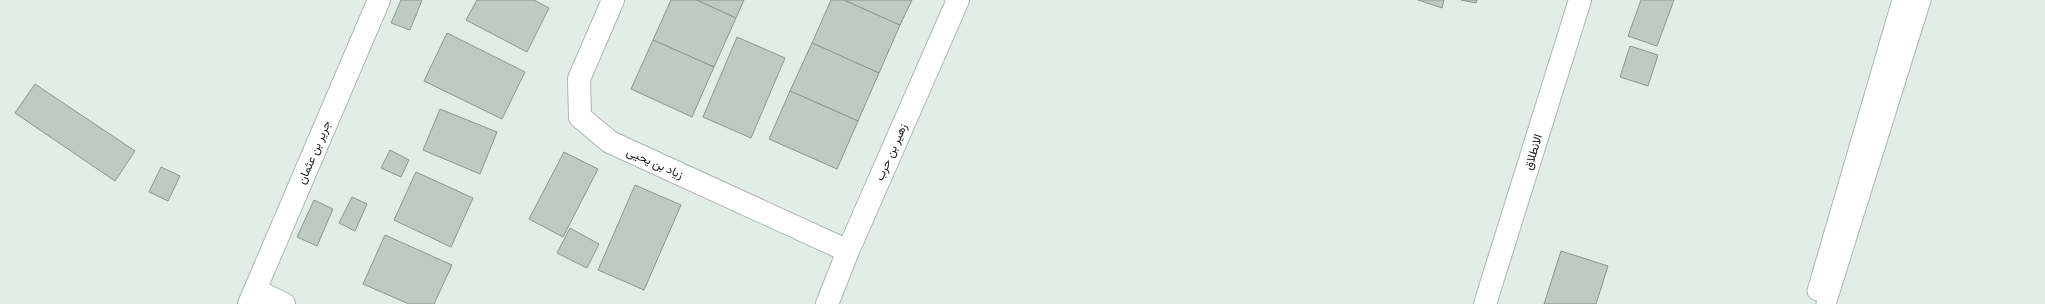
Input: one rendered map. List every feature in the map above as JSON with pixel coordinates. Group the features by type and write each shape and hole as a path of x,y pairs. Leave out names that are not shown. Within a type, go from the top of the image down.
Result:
{"street":[{"name":"جرير بن عثمان","path":"252,297 379,0"},
{"name":"زياد بن يحيى","path":"613,0 580,79 580,117 610,142 848,250"},
{"name":"زهير بن حرب","path":"827,304 848,250 958,0"},
{"name":"الانطلاق","path":"1485,304 1580,0"},
{"path":"252,297 284,304"}],"lane":[{"path":"1813,304 1902,0"},
{"path":"1826,304 1921,0"}],"building":[{"path":"401,0 422,0 410,30 391,23"},
{"path":"477,0 534,0 549,8 527,52 466,20"},
{"path":"671,0 697,0 736,18 714,67 653,40"},
{"path":"697,0 744,0 736,18"},
{"path":"831,0 844,0 900,25 879,73 812,43"},
{"path":"844,0 912,0 900,25"},
{"path":"1418,0 1444,0 1442,8"},
{"path":"1461,0 1477,0 1476,3"},
{"path":"1641,0 1674,0 1657,46 1628,36"},
{"path":"447,33 525,72 502,119 424,81"},
{"path":"737,37 785,58 751,138 703,117"},
{"path":"653,40 714,67 692,117 631,89"},
{"path":"812,43 879,73 858,121 790,91"},
{"path":"1630,46 1658,55 1648,86 1620,77"},
{"path":"35,84 135,151 115,181 15,113"},
{"path":"790,91 858,121 837,169 769,139"},
{"path":"440,109 497,132 480,174 423,150"},
{"path":"390,150 409,160 401,177 381,168"},
{"path":"564,152 598,169 563,237 529,219"},
{"path":"161,167 180,176 168,201 149,192"},
{"path":"416,172 473,198 451,247 394,220"},
{"path":"635,185 681,205 644,290 598,270"},
{"path":"352,197 367,204 355,231 339,223"},
{"path":"314,200 333,209 317,246 297,237"},
{"path":"570,228 599,244 587,268 557,253"},
{"path":"385,235 452,265 434,304 409,304 363,284"},
{"path":"1561,251 1608,266 1596,304 1544,304"}]}
